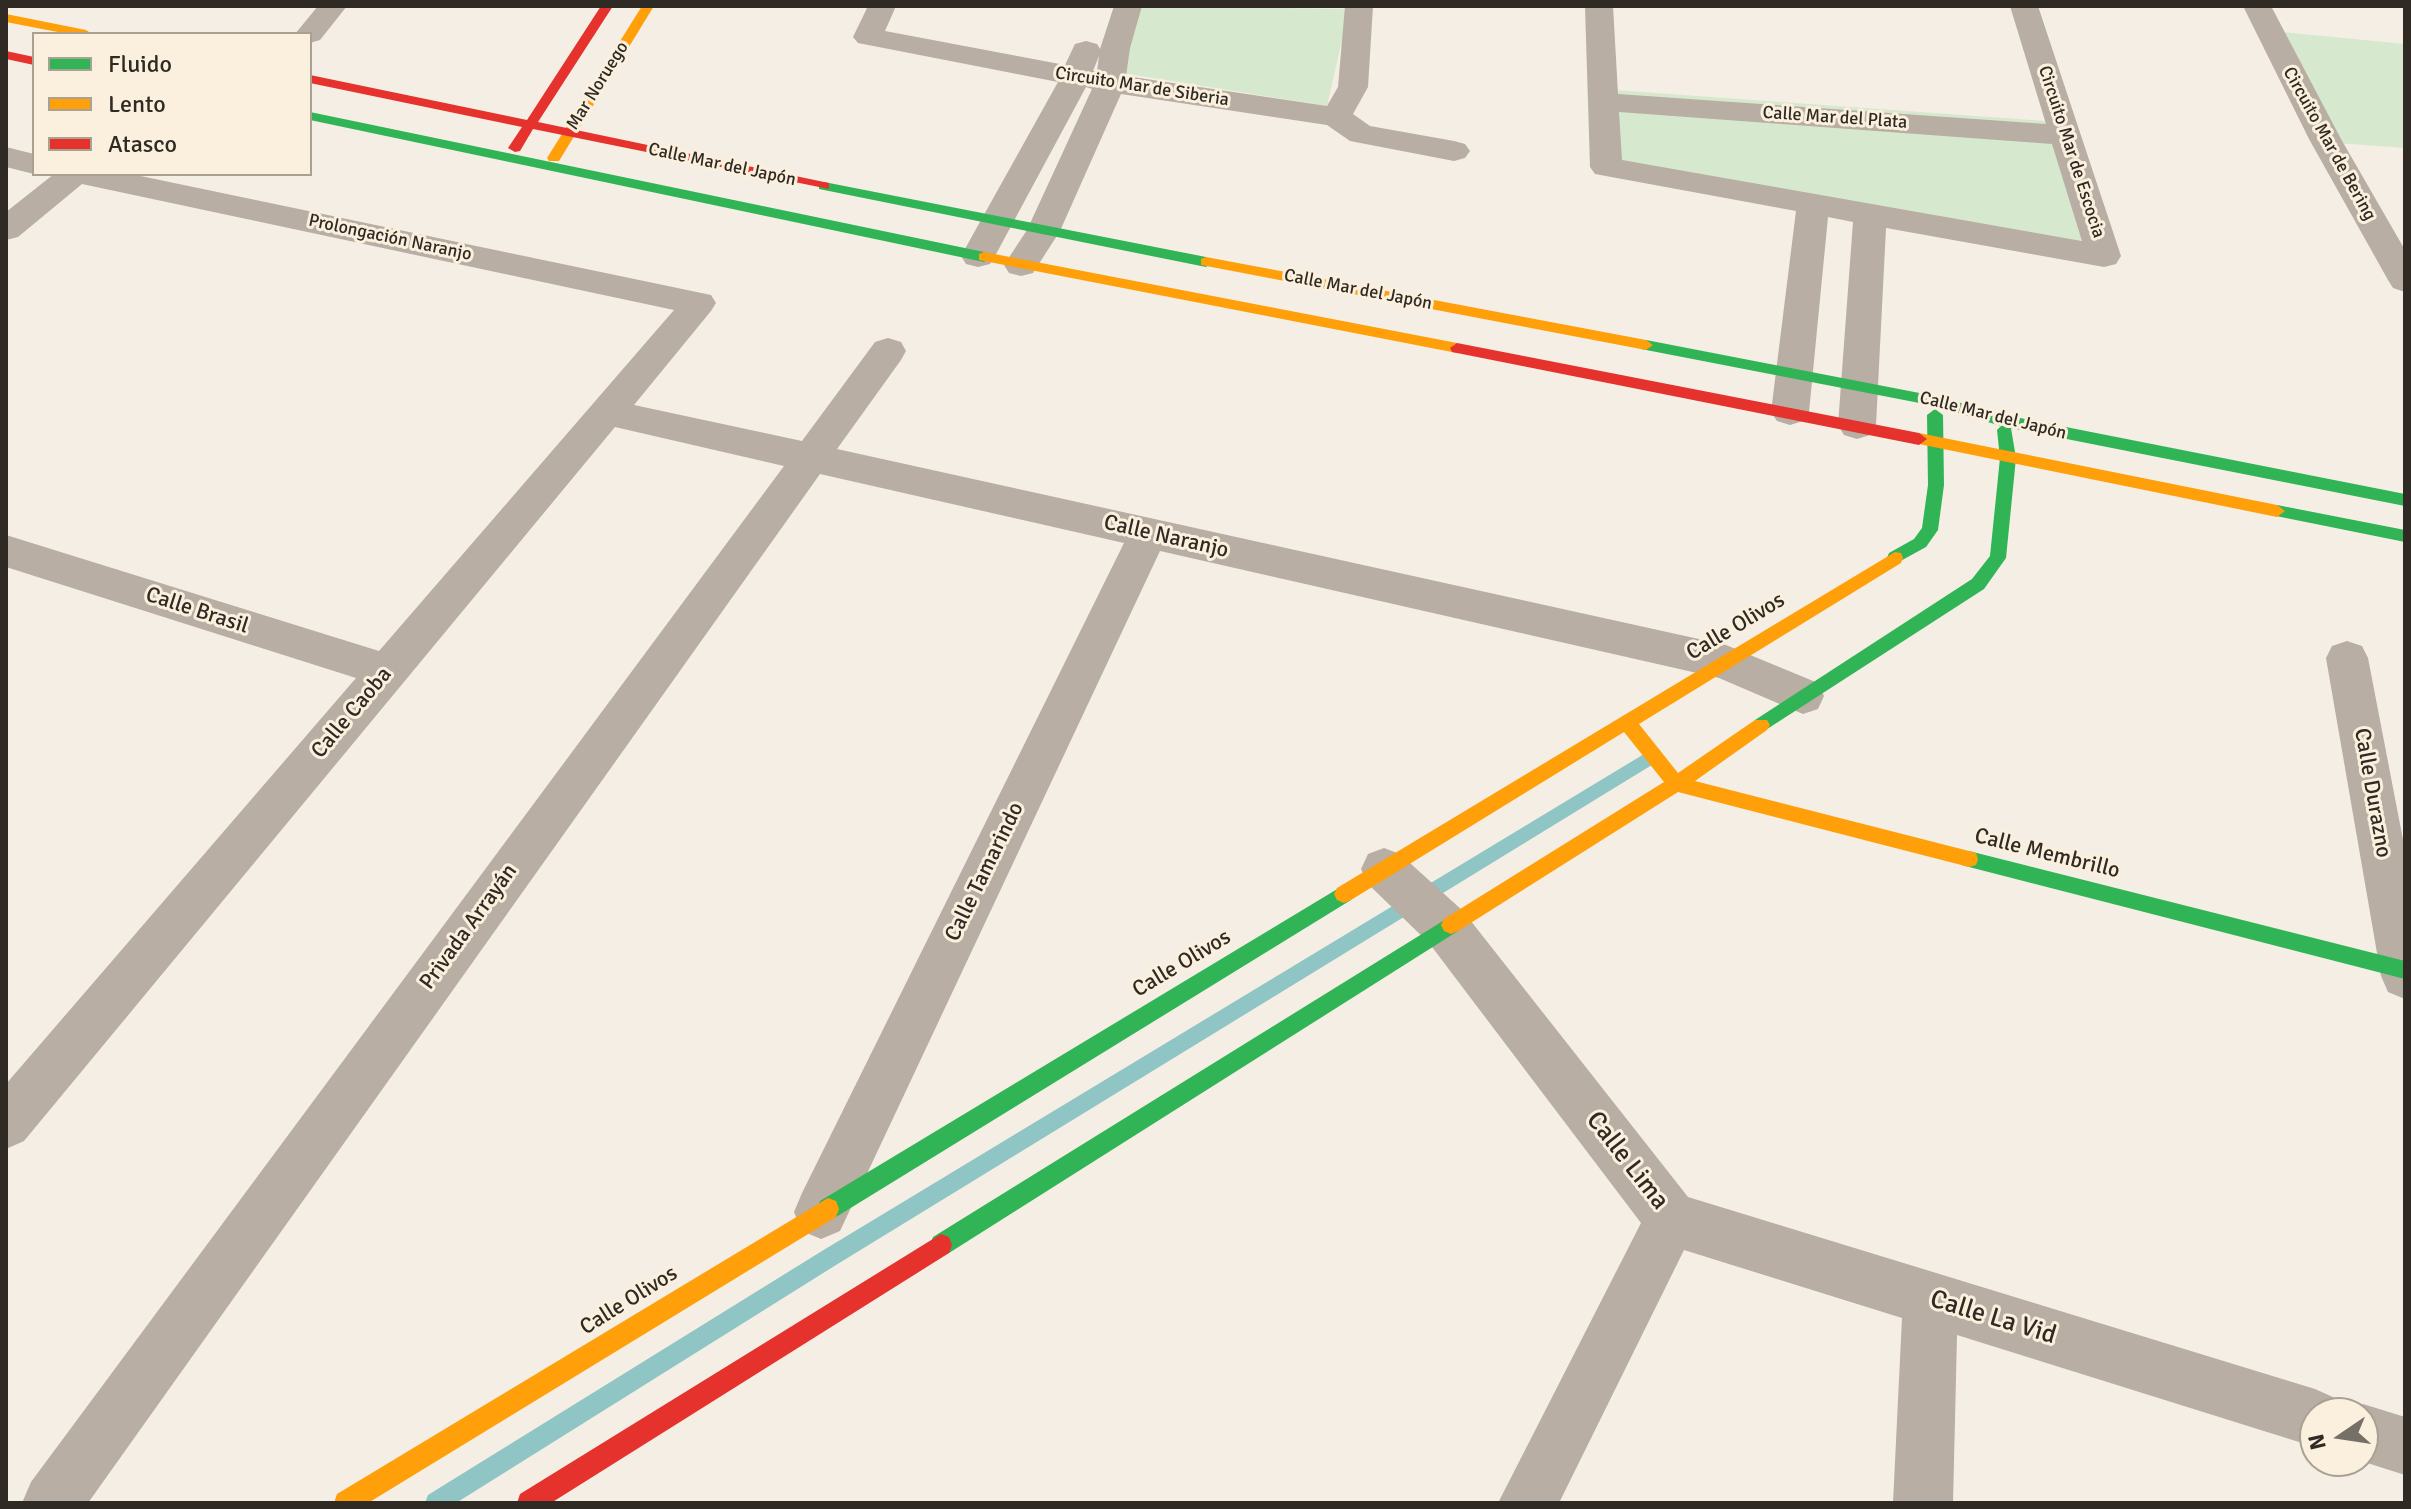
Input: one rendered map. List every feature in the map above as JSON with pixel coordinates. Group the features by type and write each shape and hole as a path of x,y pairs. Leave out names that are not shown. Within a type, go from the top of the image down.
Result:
{"street":[{"path":"312,32 333,6"},
{"name":"Mar Noruego","path":"508,158 607,6"},
{"name":"Mar Noruego","path":"548,167 648,6"},
{"name":"Circuito Mar de Siberia","path":"882,6 868,37 1110,83 1336,117 1361,134 1454,151"},
{"path":"978,256 1076,77 1101,6"},
{"path":"1021,265 1043,231 1110,83 1115,48 1128,6"},
{"path":"1336,117 1353,87 1359,6"},
{"name":"Circuito Mar de Escocia","path":"1599,6 1606,167 2104,256 2024,6"},
{"name":"Circuito Mar de Bering","path":"2257,6 2325,139 2405,280"},
{"path":"6,18 76,32"},
{"path":"6,55 32,61"},
{"name":"Calle Mar del Japón","path":"312,79 1043,231 1858,385 1935,401 2005,421 2405,500"},
{"name":"Calle Mar del Plata","path":"1603,102 2067,135"},
{"name":"Calle Mar del Japón","path":"312,116 1021,265 1857,425 2405,536"},
{"path":"6,157 32,164"},
{"path":"6,229 72,176"},
{"name":"Prolongación Naranjo","path":"91,176 699,303"},
{"path":"1790,412 1813,203"},
{"path":"1857,425 1870,214"},
{"name":"Calle Caoba","path":"6,1123 699,303"},
{"name":"Privada Arrayán","path":"52,1503 888,351"},
{"name":"Calle Olivos","path":"346,1503 1920,543 1930,530 1936,485 1935,401"},
{"name":"Calle Naranjo","path":"607,412 1726,662 1803,696"},
{"path":"529,1503 1676,784 1803,696 1978,584 1998,558 2008,458 2005,421"},
{"name":"Calle Tamarindo","path":"821,1212 1149,533"},
{"name":"Calle Brasil","path":"6,551 388,671"},
{"name":"Calle Durazno","path":"2347,658 2405,972"},
{"path":"1626,721 1676,784"},
{"name":"Calle Membrillo","path":"1676,784 2405,972"},
{"name":"Calle Lima","path":"1384,869 1446,927 1671,1219 1528,1503"},
{"name":"Calle La Vid","path":"1671,1219 2299,1413"},
{"path":"1923,1503 1930,1298"},
{"path":"2379,1438 2405,1446"}],"green space":[{"path":"1132,6 1349,9 1327,106 1116,72"},
{"path":"2282,32 2405,44 2405,148 2337,143"},
{"path":"1600,89 2059,122 2100,244 1603,158"}],"waterway":[{"path":"436,1503 829,1258 1654,755"}],"traffic: fast":[{"path":"312,116 984,257"},
{"path":"824,186 1206,262"},
{"path":"1646,345 1935,401 2005,421 2405,500"},
{"path":"1895,558 1920,543 1930,530 1936,485 1935,415"},
{"path":"1761,725 1978,584 1998,558 2008,458 2005,430"},
{"path":"2277,511 2405,536"},
{"path":"1969,859 2405,970"},
{"path":"828,1209 1344,894"},
{"path":"941,1245 1451,925"}],"traffic: slow":[{"path":"554,158 648,6"},
{"path":"6,18 76,32"},
{"path":"984,257 1457,348"},
{"path":"1206,262 1646,345"},
{"path":"1919,439 2277,511"},
{"path":"1344,894 1895,558"},
{"path":"1626,721 1676,784 1969,859"},
{"path":"1451,925 1676,784 1761,725"},
{"path":"346,1503 828,1209"}],"traffic: jam":[{"path":"515,148 607,6"},
{"path":"6,55 32,61"},
{"path":"312,79 824,186"},
{"path":"1457,348 1919,439"},
{"path":"529,1503 941,1245"}]}
